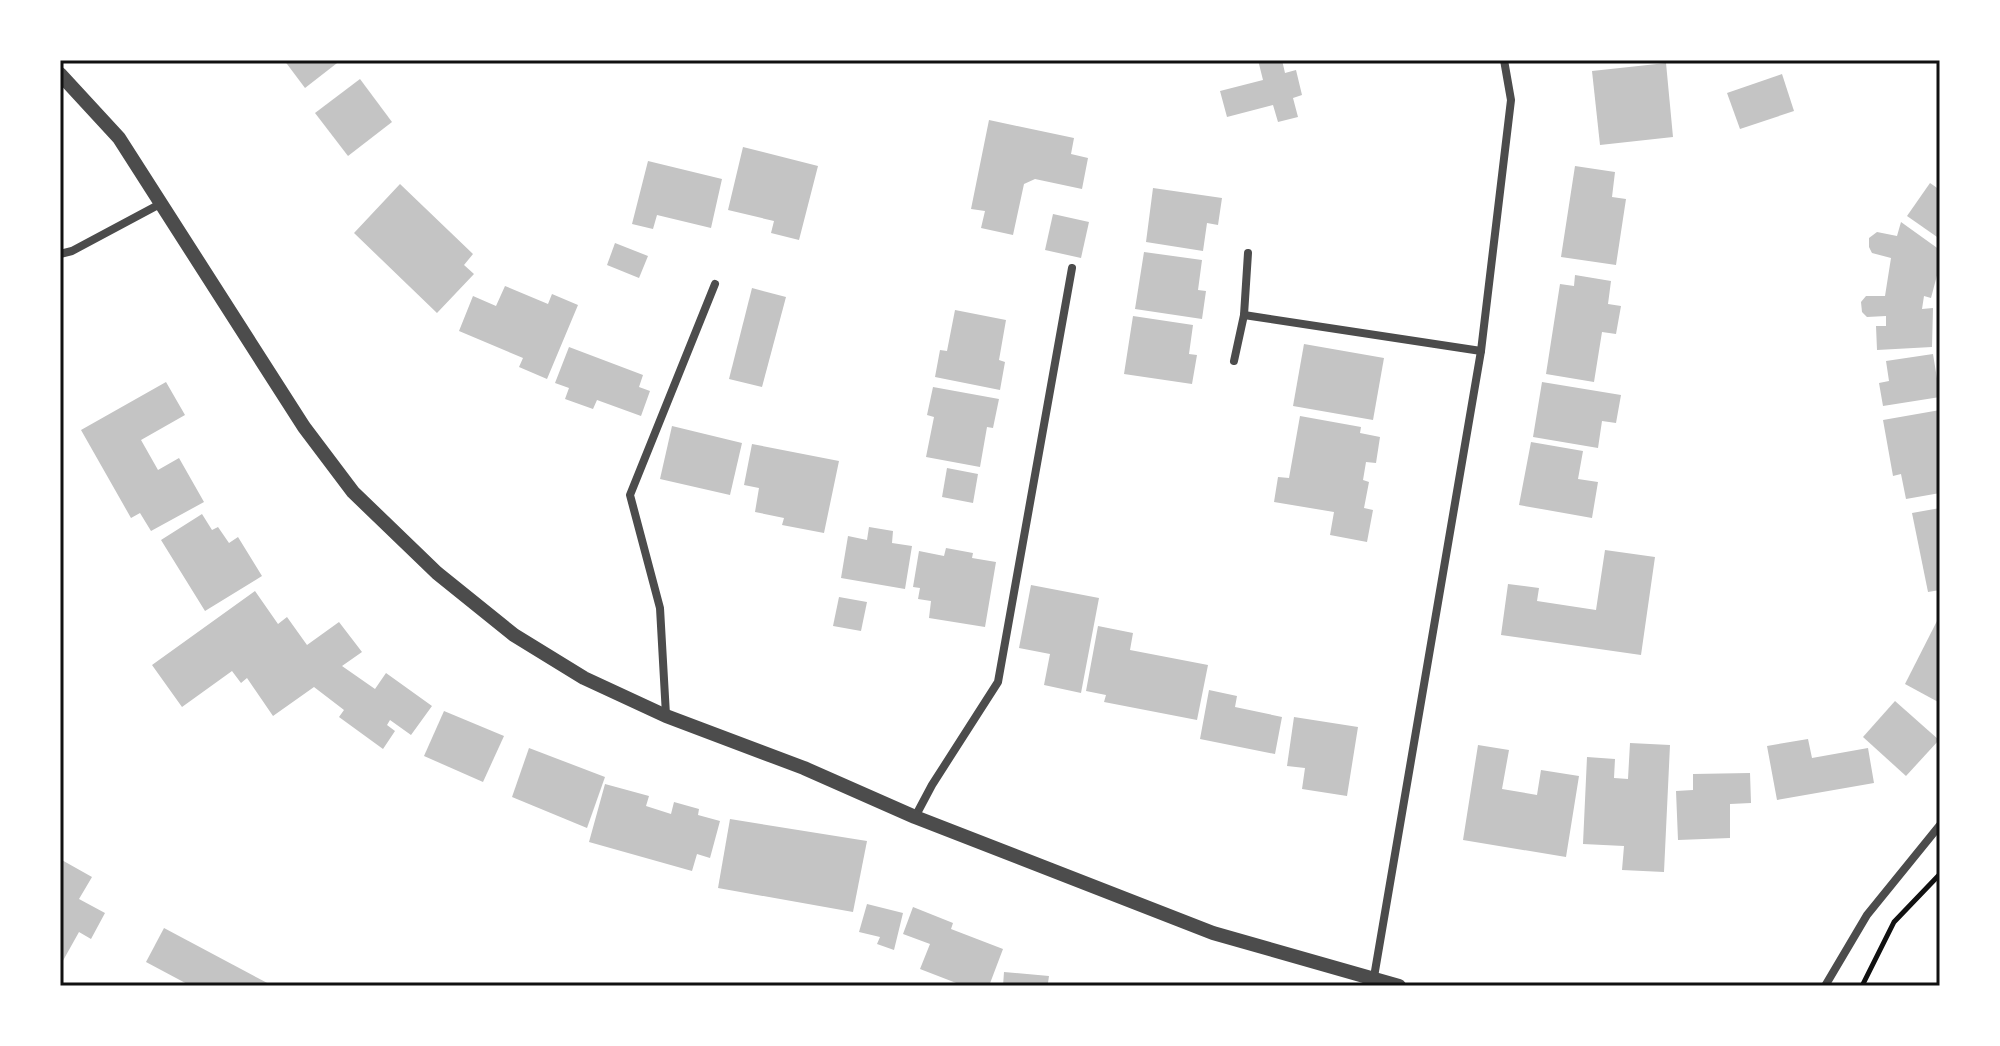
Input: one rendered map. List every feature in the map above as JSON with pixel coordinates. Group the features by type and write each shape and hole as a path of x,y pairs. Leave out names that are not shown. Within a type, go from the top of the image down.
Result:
{"street":[{"path":"1374,977 1481,351 1511,100 1504,60"},
{"path":"60,74 119,138 304,427 353,492 437,573 514,635 584,678 666,716 804,768 915,817 1213,933 1399,986"},
{"path":"60,254 72,251 160,204"},
{"path":"1234,361 1244,315 1248,253"},
{"path":"915,817 998,682 1072,268"},
{"path":"666,716 660,608 630,495 715,284"},
{"path":"1244,315 1481,351"},
{"path":"1825,986 1867,915 1940,825"}],"path":[{"path":"1862,986 1894,922 1940,874"}],"building":[{"path":"284,60 341,60 305,88"},
{"path":"1258,60 1282,60 1285,73 1296,70 1302,95 1293,98 1298,117 1278,122 1273,105 1227,117 1220,91 1263,80"},
{"path":"1666,63 1673,137 1600,145 1592,71"},
{"path":"1782,74 1794,111 1740,129 1727,93"},
{"path":"360,79 392,122 348,156 315,113"},
{"path":"989,120 1074,138 1071,154 1088,158 1082,189 1035,179 1024,184 1013,235 981,228 985,211 971,209"},
{"path":"743,147 818,166 799,240 771,233 774,221 728,210"},
{"path":"648,161 722,179 711,228 657,215 653,229 632,224"},
{"path":"1575,166 1615,172 1612,197 1626,199 1616,265 1561,257"},
{"path":"1930,183 1940,190 1940,239 1907,216"},
{"path":"400,184 473,254 464,265 474,274 437,313 354,233"},
{"path":"1153,188 1222,198 1218,225 1207,223 1203,251 1146,242"},
{"path":"1053,214 1089,222 1081,258 1045,250"},
{"path":"1901,222 1940,250 1940,264 1931,298 1924,296 1922,309 1933,308 1932,347 1877,350 1876,326 1886,326 1886,316 1867,317 1862,312 1861,302 1866,296 1885,296 1891,258 1872,253 1869,238 1877,232 1897,236"},
{"path":"615,243 648,256 639,278 607,265"},
{"path":"1144,252 1202,260 1198,290 1206,291 1202,319 1135,309"},
{"path":"1575,275 1611,281 1608,304 1621,306 1616,334 1602,332 1594,382 1546,374 1560,284 1574,286"},
{"path":"505,286 548,304 552,294 578,305 547,379 519,367 523,358 459,331 473,296 496,306"},
{"path":"752,288 786,297 762,387 729,379"},
{"path":"955,310 1006,320 999,360 1005,362 1000,390 935,377 940,350 947,351"},
{"path":"1133,316 1193,325 1189,354 1197,355 1192,384 1124,374"},
{"path":"1304,344 1384,358 1373,420 1293,406"},
{"path":"569,347 643,375 639,387 650,391 641,416 597,400 593,409 565,399 569,388 555,383"},
{"path":"1933,354 1940,397 1883,406 1879,383 1889,381 1886,361"},
{"path":"166,382 185,415 141,440 158,470 179,458 204,502 151,531 140,513 131,518 81,430"},
{"path":"1542,382 1621,395 1616,423 1602,421 1598,448 1533,437"},
{"path":"933,387 999,399 993,428 987,427 980,467 926,457 934,417 927,415"},
{"path":"1940,410 1940,493 1906,499 1901,474 1893,476 1883,420"},
{"path":"1300,416 1361,427 1360,433 1380,437 1376,463 1366,462 1363,480 1369,482 1364,508 1373,510 1367,542 1330,535 1334,512 1274,502 1278,477 1289,478"},
{"path":"672,426 742,443 730,495 660,479"},
{"path":"1531,442 1583,451 1578,479 1598,482 1592,518 1519,505"},
{"path":"752,444 839,461 824,533 782,525 784,518 755,512 759,488 744,485"},
{"path":"947,468 978,474 973,503 942,497"},
{"path":"1940,508 1940,590 1928,592 1912,513"},
{"path":"202,514 212,530 218,527 229,543 238,537 262,576 205,611 161,540"},
{"path":"869,527 893,531 892,543 912,546 905,589 841,578 848,536 867,540"},
{"path":"946,548 973,553 972,558 996,562 985,627 929,618 931,601 918,599 920,588 913,587 919,551 944,556"},
{"path":"1605,550 1655,557 1641,655 1501,635 1508,584 1539,588 1537,601 1596,610"},
{"path":"1031,585 1099,598 1081,693 1044,685 1050,654 1019,648"},
{"path":"255,591 278,624 287,617 307,645 339,622 362,652 342,666 375,689 386,673 432,706 411,735 390,720 387,725 395,731 383,749 339,717 344,710 314,687 273,716 247,678 241,683 232,671 182,707 152,665"},
{"path":"839,597 867,602 861,631 833,626"},
{"path":"1940,620 1940,703 1905,684"},
{"path":"1098,626 1133,633 1130,650 1208,665 1197,720 1104,702 1106,695 1086,691"},
{"path":"1209,690 1237,696 1235,707 1282,717 1275,754 1200,739"},
{"path":"1895,701 1939,740 1906,776 1863,737"},
{"path":"444,711 504,736 483,782 424,756"},
{"path":"1294,717 1358,727 1347,796 1302,789 1305,768 1287,766"},
{"path":"1808,739 1812,758 1868,748 1874,783 1777,800 1767,746"},
{"path":"1630,743 1670,745 1664,872 1622,870 1624,846 1583,844 1587,757 1615,759 1614,778 1628,779"},
{"path":"1478,745 1509,750 1502,789 1537,795 1541,770 1579,776 1566,857 1463,840"},
{"path":"529,748 605,777 587,828 512,797"},
{"path":"1750,773 1751,803 1730,804 1730,838 1678,840 1676,791 1693,790 1693,774"},
{"path":"605,784 649,796 646,806 671,814 674,802 699,809 698,815 720,821 710,858 697,854 692,871 589,842"},
{"path":"730,819 867,841 853,912 718,888"},
{"path":"60,859 92,877 79,899 105,913 91,939 79,932 60,966"},
{"path":"867,904 903,913 894,950 877,944 880,937 859,932"},
{"path":"913,907 953,923 951,929 1003,949 989,986 964,986 920,969 930,944 903,934"},
{"path":"164,928 273,986 191,986 146,962"},
{"path":"1004,972 1049,976 1048,983 1062,984 1003,986"}]}
